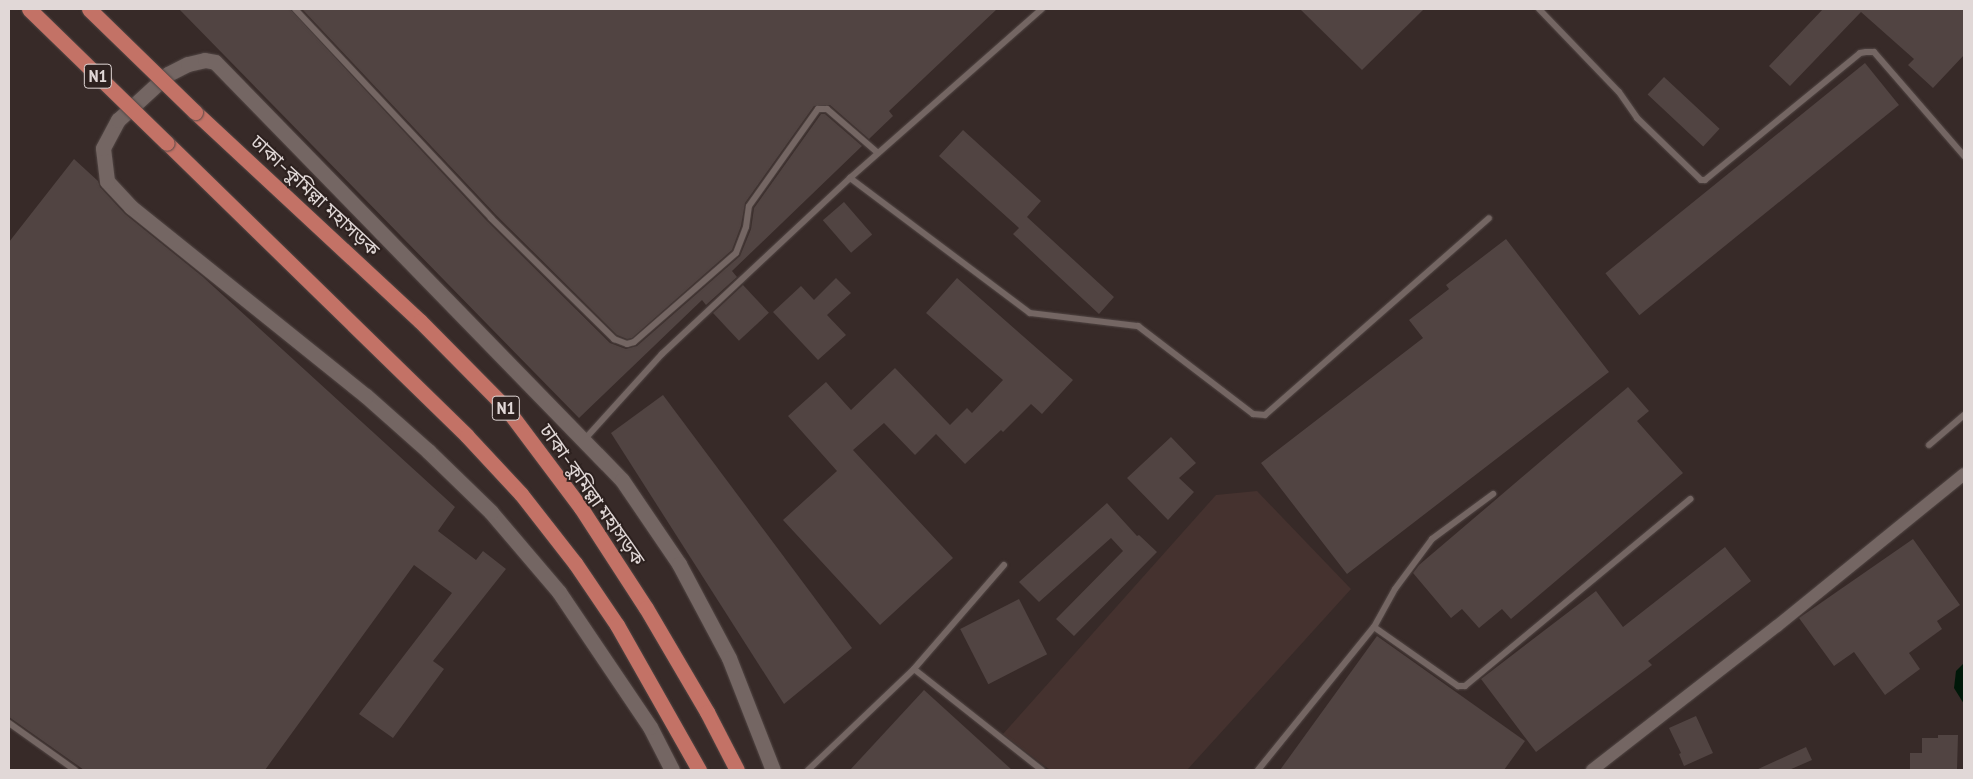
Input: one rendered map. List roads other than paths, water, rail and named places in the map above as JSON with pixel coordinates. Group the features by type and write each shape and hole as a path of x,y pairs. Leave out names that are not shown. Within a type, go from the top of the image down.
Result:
{"highway":[{"name":"N1","path":"29,9 468,436 521,494 575,563 616,625 699,770"},
{"name":"ঢাকা–কুমিল্লা মহাসড়ক","path":"89,9 196,112 420,321 506,408 581,508 646,608 707,712 737,770"}],"street":[{"path":"672,770 650,727 559,592 491,512 428,451 366,396 131,206 107,181 103,148 118,120 168,74 188,64 205,60 215,62 622,480 679,564 728,658 773,770"},
{"path":"1592,770 1777,626 1964,474"}],"lane":[{"path":"295,9 491,218 614,339 626,344 634,342 736,252 746,227 749,206 818,109 827,109 878,153"},
{"path":"584,440 662,354 850,178 1042,9"},
{"path":"1539,9 1619,92 1637,118 1701,180 1705,180 1860,53 1866,52 1874,52 1964,156"},
{"path":"850,178 1030,313 1138,326 1253,414 1265,415 1488,218"},
{"path":"1929,445 1964,416"},
{"path":"1258,770 1374,627 1395,589 1432,539 1493,494"},
{"path":"1374,627 1458,686 1465,686 1690,499"},
{"path":"808,770 914,670 1004,565"},
{"path":"914,670 1042,770"},
{"path":"9,723 75,770"}]}
